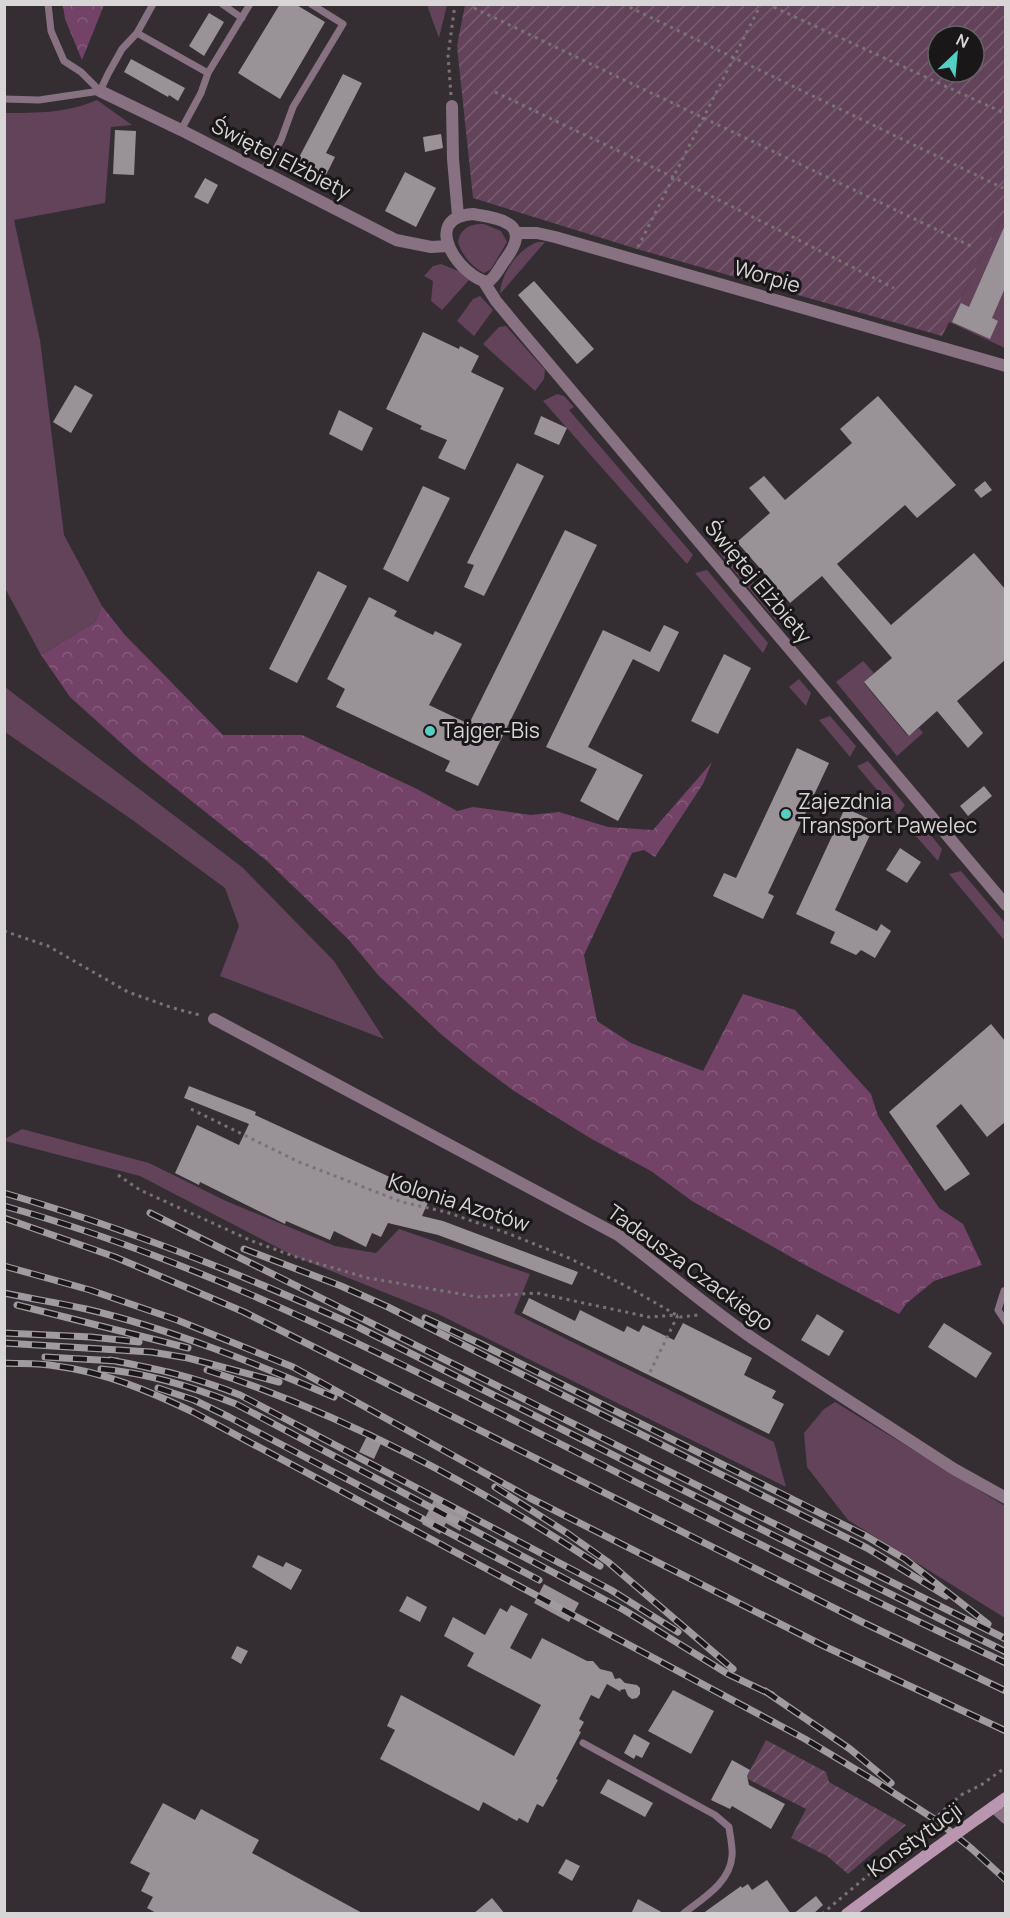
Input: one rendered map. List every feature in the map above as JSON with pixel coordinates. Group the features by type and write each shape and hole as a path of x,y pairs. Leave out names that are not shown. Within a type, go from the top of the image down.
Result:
{"street":[{"name":"Świętej Elżbiety","path":"100,91 396,240 425,246 448,246"},
{"path":"452,106 453,159 458,216 447,230 446,240 457,260 475,276 484,282 492,280 516,244 517,233 507,224 491,217 473,214 458,216"},
{"name":"Worpie","path":"517,233 544,234 1005,366"},
{"name":"Świętej Elżbiety","path":"484,282 515,324 1005,905"},
{"name":"Tadeusza Czackiego","path":"214,1019 618,1235 717,1313 758,1342 880,1422 1005,1498"},
{"name":"Konstytucji","path":"847,1914 1005,1798"},
{"path":"994,1807 1005,1818"}],"lane":[{"path":"48,4 51,31 64,61 81,72 100,91"},
{"path":"100,91 122,49 137,33 153,4"},
{"path":"222,4 242,18"},
{"path":"181,130 201,93 208,73 250,4"},
{"path":"262,173 281,140 293,107 343,24 311,4"},
{"path":"137,33 208,73"},
{"path":"4,99 39,100 100,91"},
{"path":"1005,1290 998,1310 1005,1322"},
{"path":"583,1743 715,1815 729,1827 733,1853 730,1869 714,1889 683,1914"}],"path":[{"path":"452,106 448,56 454,4"},
{"path":"623,4 1003,188"},
{"path":"632,260 761,4"},
{"path":"767,4 1005,114"},
{"path":"474,8 973,247"},
{"path":"495,92 673,177 894,288"},
{"path":"4,931 48,946 128,992 214,1019"},
{"name":"Kolonia Azotów","path":"191,1109 299,1162 402,1202 446,1212 569,1258 678,1315"},
{"path":"118,1174 140,1190 252,1241 299,1258 368,1278 478,1297 537,1293 649,1317 678,1315 680,1317 717,1313"},
{"path":"650,1372 678,1315"},
{"path":"822,1914 961,1795 981,1785 1005,1767"}],"shaded area":[{"path":"427,5 447,5 439,38"},
{"path":"465,5 1005,5 1005,212 942,336 637,249 473,198 457,46"},
{"path":"97,100 132,125 111,127 105,203 14,220 40,340 64,535 102,606 95,622 41,655 5,588 5,113 63,110"},
{"path":"1005,212 1005,348 949,322"},
{"path":"484,224 501,231 507,242 491,269 484,273 468,260 458,242 466,228"},
{"path":"538,242 545,242 500,294 503,278 511,263 523,250"},
{"path":"441,264 461,272 469,280 442,310 431,301 433,281 424,276 433,266"},
{"path":"480,296 493,310 474,336 457,321 473,299"},
{"path":"506,326 545,370 544,379 535,391 483,344 499,327"},
{"path":"557,394 564,396 574,407 569,410 693,555 687,564 543,401"},
{"path":"719,553 729,553 781,614 779,624"},
{"path":"707,570 768,643 763,653 695,573"},
{"path":"863,661 874,673 864,683 908,736 919,728 923,733 897,756 836,682"},
{"path":"799,679 811,693 806,706 789,687"},
{"path":"5,687 242,867 334,961 384,1039 220,976 239,926 225,888 131,819 5,732"},
{"path":"830,716 856,746 850,757 819,720"},
{"path":"868,761 905,805 898,815 857,766"},
{"path":"917,818 942,849 938,861 905,824"},
{"path":"961,871 1005,923 1005,941 949,874"},
{"path":"22,1129 149,1163 226,1201 335,1246 376,1253 399,1229 530,1274 514,1313 774,1442 786,1487 438,1314 294,1256 140,1176 5,1141"},
{"path":"835,1402 1005,1506 1005,1618 848,1520 807,1467 804,1433 824,1409"},
{"path":"766,1740 826,1772 829,1782 906,1825 848,1874 827,1856 791,1838 806,1809 746,1778"}],"green space":[{"path":"63,5 104,5 82,60 65,19"},
{"path":"102,606 124,634 223,735 302,735 417,789 457,811 473,807 531,815 559,812 608,827 653,830 712,762 703,784 655,857 644,850 632,853 584,955 597,1021 631,1043 703,1071 743,994 795,1010 871,1094 878,1116 939,1208 963,1224 982,1265 934,1281 907,1303 899,1314 807,1266 692,1201 651,1171 590,1138 514,1091 475,1062 442,1035 379,976 349,940 267,861 140,760 70,697 41,655 95,622"}],"building":[{"path":"280,4 295,4 325,22 280,99 238,73"},
{"path":"209,13 224,22 204,56 189,46"},
{"path":"131,59 185,88 178,101 124,72"},
{"path":"343,74 362,83 326,153 335,157 324,179 295,165"},
{"path":"115,130 136,131 134,175 113,174"},
{"path":"441,134 443,148 425,152 423,137"},
{"path":"405,172 436,188 416,227 385,211"},
{"path":"205,178 218,185 208,204 194,197"},
{"path":"1005,225 1005,288 992,318 998,321 990,339 952,322 961,303 969,307"},
{"path":"534,281 594,349 577,364 518,295"},
{"path":"423,332 479,356 471,372 504,388 465,470 438,458 447,440 420,429 422,426 386,409"},
{"path":"75,385 93,395 71,433 53,422"},
{"path":"878,396 956,485 917,518 905,505 837,564 891,625 974,553 1005,589 1005,660 957,701 983,733 968,748 937,711 909,736 864,682 892,658 822,576 790,603 737,542 770,513 749,488 764,476 785,500 852,443 840,429"},
{"path":"339,410 373,428 362,451 329,434"},
{"path":"541,416 567,428 559,445 534,434"},
{"path":"517,463 544,476 484,596 464,587 474,565 467,563"},
{"path":"985,481 992,490 981,498 974,490"},
{"path":"423,486 450,498 408,582 383,569"},
{"path":"565,530 597,545 478,786 445,771 450,761 336,707 345,689 327,679 369,597 397,611 394,616 433,635 435,631 462,644 429,705 469,724"},
{"path":"318,571 347,586 297,683 269,669"},
{"path":"664,625 679,632 659,672 633,659 588,747 643,775 618,821 580,801 597,769 546,747 603,630 650,652"},
{"path":"724,654 751,668 718,734 691,721"},
{"name":"Zajezdnia Transport Pawelec","path":"797,748 829,763 768,893 774,896 763,919 713,896 724,873 736,878"},
{"path":"984,786 992,796 968,816 960,806"},
{"path":"845,808 876,822 835,910 877,931 881,924 891,931 875,958 861,950 856,955 830,943 835,932 796,914"},
{"path":"900,848 921,862 907,883 886,870"},
{"path":"991,1024 1005,1041 1005,1122 987,1137 961,1104 936,1126 970,1174 945,1191 889,1112"},
{"path":"189,1086 256,1112 255,1115 405,1184 414,1183 433,1191 422,1216 443,1221 578,1272 572,1285 438,1235 388,1223 381,1237 372,1233 366,1247 334,1231 330,1240 286,1221 285,1224 200,1182 199,1185 175,1173 197,1125 239,1145 249,1124 184,1098"},
{"path":"529,1298 575,1321 580,1310 624,1332 627,1326 639,1332 643,1325 674,1340 683,1323 752,1358 744,1375 776,1391 772,1398 784,1404 769,1434 522,1313"},
{"path":"817,1314 844,1331 829,1356 801,1340"},
{"path":"944,1323 992,1353 976,1378 928,1347"},
{"path":"369,1432 383,1439 374,1459 359,1452"},
{"path":"436,1496 468,1515 460,1531 446,1523 440,1534 422,1524"},
{"path":"258,1555 283,1567 286,1562 302,1570 291,1590 252,1567"},
{"path":"544,1584 579,1603 569,1622 534,1603"},
{"path":"407,1596 427,1607 420,1622 399,1611"},
{"path":"511,1605 528,1614 510,1648 531,1659 542,1638 587,1661 593,1661 600,1669 612,1672 615,1679 620,1678 625,1683 637,1685 640,1688 640,1694 637,1698 632,1699 625,1689 620,1690 621,1692 607,1684 599,1699 591,1695 579,1719 584,1722 579,1731 581,1732 556,1779 558,1780 543,1807 537,1804 528,1823 519,1818 517,1821 483,1802 479,1811 380,1759 395,1730 387,1726 401,1695 514,1756 541,1705 467,1666 474,1653 444,1636 453,1617 485,1635 500,1608 507,1612"},
{"path":"237,1646 248,1651 241,1664 231,1658"},
{"path":"673,1690 714,1711 691,1754 648,1731"},
{"path":"634,1734 650,1743 642,1758 636,1755 634,1759 624,1753"},
{"path":"732,1760 750,1770 747,1776 749,1785 785,1804 771,1829 732,1806 730,1809 711,1800"},
{"path":"608,1779 653,1803 645,1817 600,1793"},
{"path":"163,1803 195,1820 201,1809 259,1840 252,1853 364,1914 158,1914 147,1908 153,1897 141,1891 150,1873 130,1863"},
{"path":"566,1859 580,1866 572,1881 558,1873"},
{"path":"767,1880 791,1914 702,1914 741,1886 742,1888 748,1884 752,1890"},
{"path":"816,1896 823,1905 813,1914 793,1914"},
{"path":"492,1898 505,1914 473,1914"},
{"path":"638,1899 665,1914 631,1914"}],"railway":[{"path":"4,1193 94,1221 183,1253 356,1326 1006,1652"},
{"path":"4,1206 140,1250 337,1333 826,1577 1006,1663"},
{"path":"150,1213 1006,1639"},
{"path":"4,1218 115,1257 244,1312 862,1622 1006,1691"},
{"path":"244,1249 341,1286 388,1307 867,1548 946,1596"},
{"path":"4,1266 90,1290 177,1320 293,1367 530,1498 824,1646 1006,1731"},
{"path":"4,1293 86,1309 149,1326 243,1359 334,1397"},
{"path":"17,1305 188,1348"},
{"path":"425,1318 866,1536 905,1559 988,1624"},
{"path":"4,1333 139,1342"},
{"path":"4,1343 151,1352 188,1358 279,1382"},
{"path":"45,1357 117,1361"},
{"path":"110,1360 176,1374 240,1395 611,1590 678,1632"},
{"path":"4,1363 50,1365 91,1373 143,1390 193,1412 805,1739 942,1824"},
{"path":"101,1369 170,1382 236,1404 624,1610 728,1674 772,1695"},
{"path":"207,1370 310,1409 410,1455 506,1508 600,1566"},
{"path":"158,1388 194,1400 229,1417 539,1580"},
{"path":"495,1487 608,1562 733,1669"},
{"path":"765,1691 850,1749 891,1783"},
{"path":"935,1819 1006,1880"}],"place":[{"name":"Tajger-Bis","path":"430,731"},
{"name":"Zajezdnia Transport Pawelec","path":"786,814"}]}
